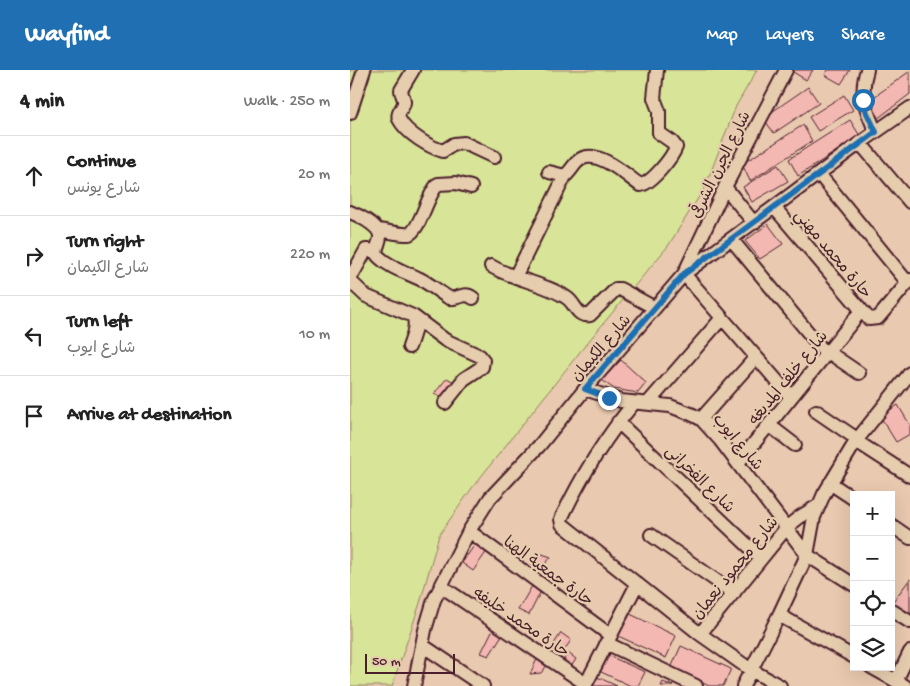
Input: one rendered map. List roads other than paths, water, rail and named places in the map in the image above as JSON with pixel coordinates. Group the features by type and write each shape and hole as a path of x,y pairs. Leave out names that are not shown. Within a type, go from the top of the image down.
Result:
{"street":[{"path":"350,113 364,70"},
{"path":"413,70 401,90 404,101 399,116 399,119 409,130 431,148 443,151 454,144 464,144 494,157"},
{"path":"515,277 565,176 580,159 584,157 607,161 640,185 645,184 665,166 676,147 659,133 658,111 654,98 657,70"},
{"name":"شارع الجرن الشرقى","path":"684,274 725,187 786,70"},
{"path":"867,70 863,87 863,100 876,132"},
{"name":"شارع الكيمان","path":"414,686 430,615 441,586 469,531 490,498 539,446 585,389 684,274 732,240 860,142 909,111"},
{"path":"860,142 910,202"},
{"path":"549,172 565,176"},
{"path":"819,174 909,281"},
{"path":"350,212 364,218 378,230 409,234 416,229 425,205 438,184 456,183 471,187"},
{"path":"725,187 754,223"},
{"name":"حارة محمد مهني","path":"774,207 861,312 869,319 876,319 909,281"},
{"path":"378,230 380,240 376,252 377,256 449,298 452,299 463,295 469,295 473,298"},
{"path":"732,240 827,353 859,373"},
{"path":"376,252 366,250 350,280 366,296 413,316 445,340 480,356 483,360 482,367 464,379 445,403"},
{"path":"491,266 507,275 531,281 567,298 582,315 590,315 616,289 620,289 655,308"},
{"path":"684,274 791,397"},
{"name":"شارع خلف المدبغه","path":"738,463 861,312"},
{"path":"409,348 416,320 413,316"},
{"path":"648,403 722,318"},
{"path":"701,419 756,357"},
{"path":"743,686 807,555 811,530 819,506 830,483 856,440 908,378"},
{"name":"شارع ايوب","path":"585,389 609,398 634,403 670,406 701,419 738,463 807,555"},
{"path":"634,403 618,422 587,467 561,521 564,526 700,634 751,670 780,686"},
{"path":"816,411 910,476"},
{"name":"شارع الفخرانى","path":"618,422 761,558"},
{"path":"769,425 795,445"},
{"path":"830,483 850,496"},
{"name":"شارع محمود نعمان","path":"700,634 787,527 801,516 819,506"},
{"path":"895,528 910,538"},
{"name":"حارة جمعية الهنا","path":"469,531 608,639 696,686"},
{"path":"651,535 734,593"},
{"path":"807,555 850,582"},
{"path":"585,685 637,584"},
{"name":"حارة محمد خليفه","path":"441,586 585,685"},
{"path":"895,613 910,622"},
{"path":"779,615 850,655"},
{"path":"422,645 483,686"},
{"path":"878,671 900,683 910,652"}]}
